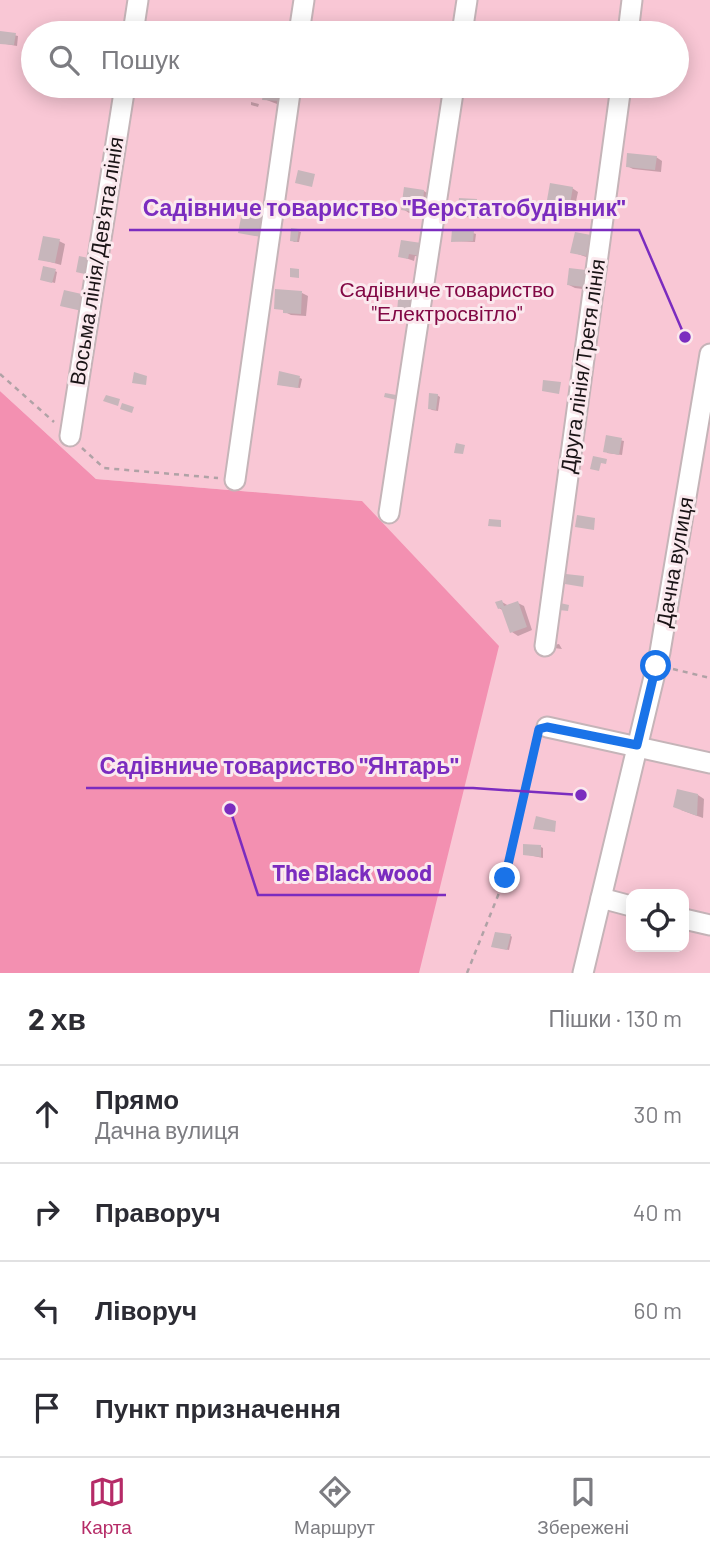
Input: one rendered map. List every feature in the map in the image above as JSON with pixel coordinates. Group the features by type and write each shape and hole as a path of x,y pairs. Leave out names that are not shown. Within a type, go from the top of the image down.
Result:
{"street":[{"path":"135,21 138,0"},
{"path":"301,21 304,0"},
{"path":"464,21 467,0"},
{"path":"629,21 632,0"},
{"name":"Восьма лінія/Дев'ята лінія","path":"70,436 123,98"},
{"path":"235,480 290,98"},
{"path":"389,513 452,98"},
{"name":"Друга лінія/Третя лінія","path":"545,646 619,98"},
{"name":"Дачна вулиця","path":"583,973 656,666 710,354"},
{"path":"547,727 710,762"},
{"path":"601,898 626,905"},
{"path":"689,920 710,925"}],"path":[{"path":"0,374 104,468 235,480"},
{"path":"656,666 710,678"},
{"path":"467,973 505,878 539,729 547,727"}],"green space":[{"name":"Садівниче товариство \"Електросвітло\"","path":"0,0 710,0 710,973 395,973 362,501 96,479 0,391"}],"shaded area":[{"path":"0,391 96,479 362,501 499,646 419,973 0,973"}],"building":[{"path":"0,31 16,33 14,45 0,44"},
{"path":"262,98 283,98 282,101"},
{"path":"627,153 657,156 655,170 626,167"},
{"path":"298,170 315,174 312,187 295,183"},
{"path":"550,183 573,187 570,204 547,200"},
{"path":"404,187 424,190 423,204 416,203 415,212 401,210"},
{"path":"459,198 477,199 476,216 457,214"},
{"path":"242,212 265,216 261,237 238,233"},
{"path":"291,228 299,229 297,242 290,241"},
{"path":"452,229 474,231 473,241 451,242"},
{"path":"575,232 591,235 586,256 570,253"},
{"path":"43,236 60,239 55,263 38,260"},
{"path":"401,240 428,244 425,257 409,254 408,259 398,257"},
{"path":"79,256 93,259 89,275 76,272"},
{"path":"43,266 56,269 52,283 40,280"},
{"path":"290,268 299,269 299,278 290,277"},
{"path":"569,268 586,270 584,287 567,285"},
{"path":"275,289 302,291 301,314 283,313 283,310 274,309"},
{"path":"64,290 86,295 82,311 60,306"},
{"path":"399,290 418,292 416,313 397,311"},
{"path":"279,371 300,376 298,388 277,385"},
{"path":"134,372 147,376 146,385 132,383"},
{"path":"543,380 561,382 559,394 542,391"},
{"path":"385,393 402,396 401,401 384,397"},
{"path":"429,393 438,394 436,410 428,409"},
{"path":"106,395 120,399 118,406 103,401"},
{"path":"122,403 134,407 132,413 120,409"},
{"path":"606,435 622,438 619,455 603,452"},
{"path":"456,443 465,445 463,454 454,453"},
{"path":"593,456 607,459 606,464 601,463 599,471 590,469"},
{"path":"577,515 595,518 594,530 575,527"},
{"path":"489,519 501,520 501,527 488,526"},
{"path":"566,574 584,576 583,587 565,584"},
{"path":"502,600 504,606 518,601 527,627 510,633 501,608 498,609 495,602"},
{"path":"560,603 569,605 568,611 559,610"},
{"path":"677,789 698,794 697,816 673,807"},
{"path":"536,816 556,821 555,832 533,829"},
{"path":"523,844 541,845 541,857 523,855"},
{"path":"495,932 511,934 507,950 491,947"}],"place":[{"name":"Садівниче товариство \"Верстатобудівник\"","path":"685,337"},
{"name":"Садівниче товариство \"Янтарь\"","path":"581,795"},
{"name":"The Black wood","path":"230,809"}],"route":[{"path":"505,878 539,729 547,727 637,745 656,666"}]}
